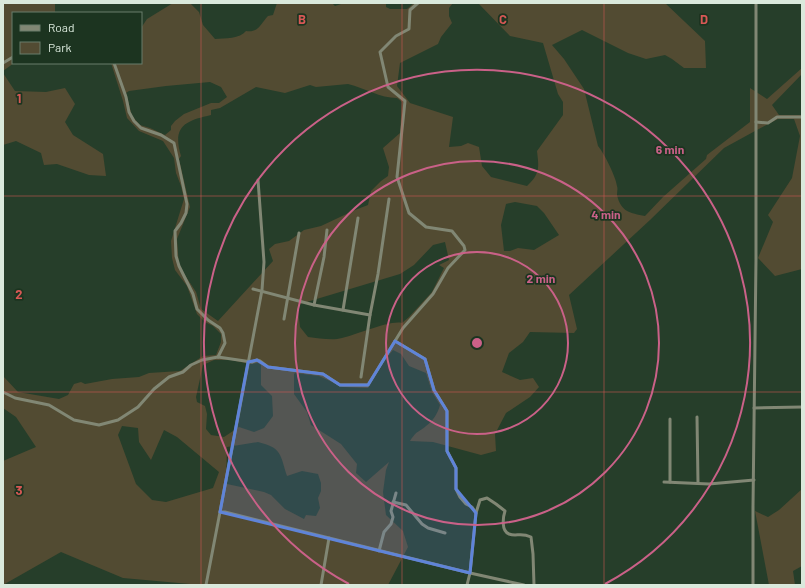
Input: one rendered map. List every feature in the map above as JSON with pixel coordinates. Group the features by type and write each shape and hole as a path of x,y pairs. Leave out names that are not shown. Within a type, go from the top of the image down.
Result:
{"street":[{"path":"3,392 15,398 49,405 74,420 99,425 118,420 125,416 138,407 154,389 169,377 183,372 191,365 202,360 218,357 248,362 257,360 268,367 324,374 340,385 368,385 402,328 433,294 448,268 465,250 464,246 452,231 426,227 409,213 397,177 405,101 388,87 380,52 396,36 409,29 410,10 418,3"},
{"path":"753,585 756,3"},
{"path":"3,63 12,58"},
{"path":"114,64 126,97 129,112 134,121 141,128 160,135 174,143 187,204 186,213 175,231 176,256 179,266 194,294 197,309 208,320 220,328 223,333 225,343 218,357"},
{"path":"756,122 768,123 777,116 802,117"},
{"path":"206,585 262,290 264,262 258,180"},
{"path":"361,377 389,199"},
{"path":"343,310 358,218"},
{"path":"314,305 324,257 327,230"},
{"path":"284,319 299,233"},
{"path":"253,289 262,290 314,305 370,315"},
{"path":"395,341 425,359 434,390 447,411 447,451 456,468 456,489 460,497 466,504 472,507 476,513"},
{"path":"754,408 802,407"},
{"path":"697,417 698,483"},
{"path":"670,419 670,482"},
{"path":"664,482 709,484 754,480"},
{"path":"379,551 384,532 391,524 393,517 391,511 392,502 396,493"},
{"path":"467,585 470,573 476,513 480,500 487,498 505,511 503,522 506,532 510,535 524,534 531,537 534,585"},
{"path":"392,502 406,505 422,524 428,528 445,533"},
{"path":"220,512 524,585"},
{"path":"321,585 329,538"}],"highlighted area":[{"path":"395,341 425,359 434,390 447,411 447,451 456,468 456,489 476,513 470,573 220,512 248,362 257,360 268,367 323,374 340,385 368,385"}],"green space":[{"path":"3,3 55,3 55,12 12,12 13,64 3,71"},
{"path":"173,3 190,3 199,12 203,25 215,39 236,37 246,31 257,29 268,16 273,15 277,3 332,3 335,6 344,3 386,3 386,7 390,9 407,9 414,3 453,3 449,8 449,16 452,23 441,37 438,44 400,63 397,86 410,103 453,117 449,147 461,146 468,143 479,147 482,166 491,177 527,186 534,178 538,170 537,151 563,115 563,102 558,94 543,43 510,36 478,3 665,3 705,41 706,68 684,68 665,55 646,59 628,53 582,30 552,45 564,59 584,89 598,146 614,177 617,187 617,195 621,205 631,213 645,216 663,197 706,159 707,155 750,122 750,88 767,99 802,68 802,74 772,105 779,115 802,115 802,269 775,276 758,258 773,222 768,215 792,178 800,136 794,119 778,119 724,148 650,220 569,295 577,329 574,333 530,332 523,342 509,353 502,372 520,380 533,378 539,387 530,397 506,413 495,434 496,451 481,455 433,442 410,441 416,433 429,424 437,414 440,405 432,392 426,373 409,366 401,354 393,350 368,388 343,387 319,376 294,374 294,394 307,412 311,425 341,444 357,464 356,473 366,482 389,462 386,470 383,492 386,515 403,531 408,547 388,585 201,585 123,578 61,552 3,585 3,461 36,447 16,417 3,408 3,376 18,392 59,399 68,395 74,384 81,382 85,384 112,379 139,377 149,373 180,371 203,356 216,355 221,342 221,334 197,314 187,286 175,270 172,258 171,241 184,199 176,173 174,158 163,141 139,131 127,118 111,64 142,64 142,26 147,19","holes":["210,82 221,87 227,97 219,103 211,103 184,114 175,121 171,126 171,130 165,135 140,125 132,116 126,93 129,91","348,84 379,95 397,98 402,102 400,133 383,148 389,167 388,176 371,191 368,205 321,226 304,230 289,241 275,244 269,249 273,261 218,321 201,309 196,292 179,266 177,239 190,207 179,159 181,156 178,138 180,131 183,126 188,123 211,115 211,110 220,108 256,87 285,93 310,85 316,87","515,202 537,206 544,213 559,235 534,250 518,248 510,251 504,251 501,225 506,204","445,242 449,260 439,265 444,268 432,292 402,323 389,324 338,339 308,337 300,327 298,310 300,304 400,274 414,265 433,245","214,360 231,360 250,364 258,363 261,365 261,385 272,396 273,416 264,428 254,432 239,427 224,437 211,435 206,429 207,414 205,406 197,402 196,397 203,365","122,426 138,428 139,442 151,460 164,430 177,437 219,472 213,488 166,502 152,500 136,484 118,435","258,442 266,444 279,453 287,476 302,471 318,474 321,483 321,491 318,498 320,508 316,516 306,515 304,519 285,509 271,495 264,492 227,484 227,447"]},
{"path":"3,73 15,91 46,92 65,88 75,104 65,122 73,135 103,154 106,176 89,175 57,164 44,165 41,153 16,141 3,145"},
{"path":"802,489 802,566 793,571 795,585 769,585 755,511 768,517 779,510"}]}
